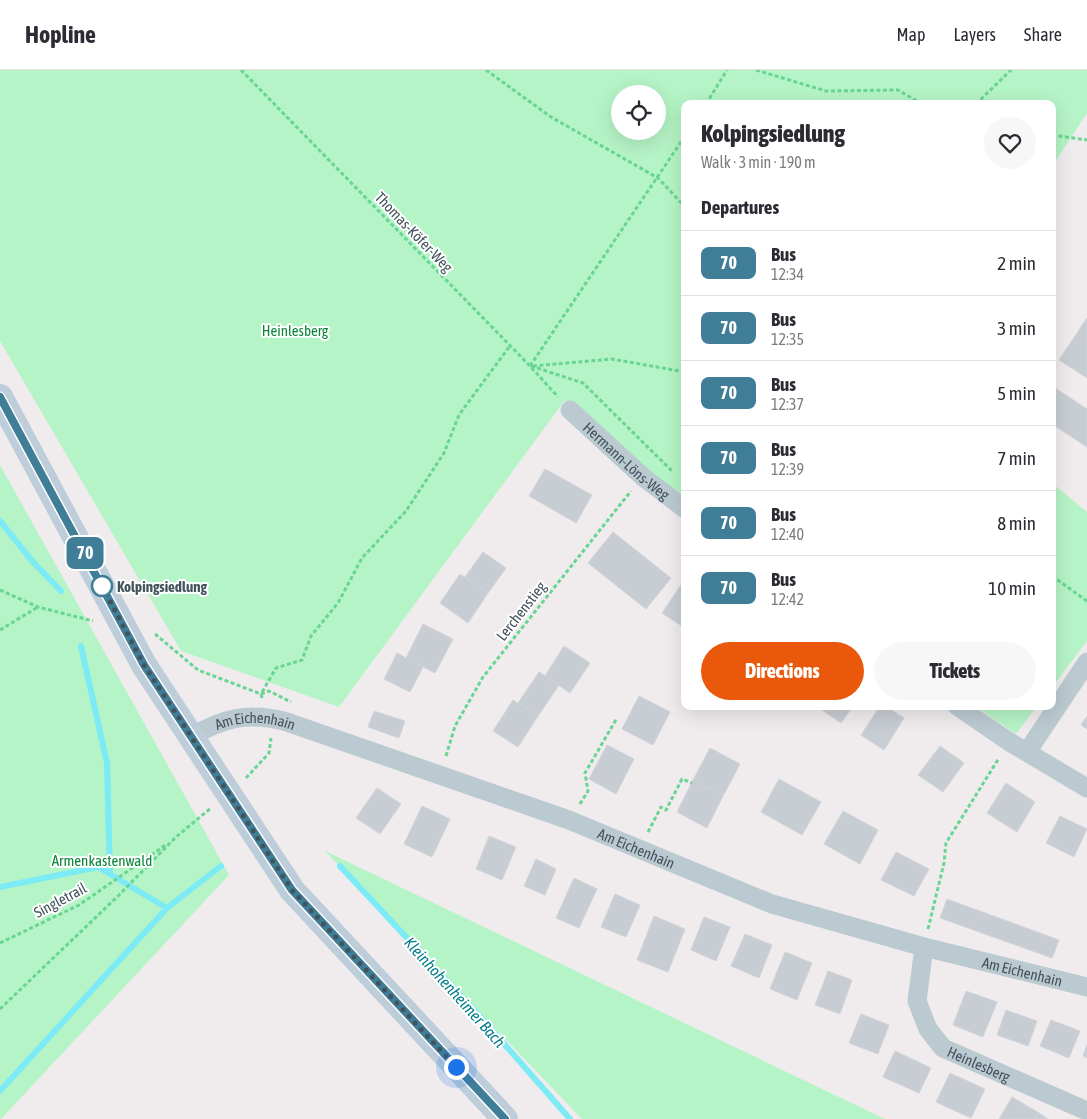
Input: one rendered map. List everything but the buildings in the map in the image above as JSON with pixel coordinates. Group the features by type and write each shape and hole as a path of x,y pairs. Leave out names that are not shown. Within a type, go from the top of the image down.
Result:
{"main road":[{"path":"0,397 129,637 228,795 292,890 505,1119"}],"street":[{"name":"Hermann-Löns-Weg","path":"570,410 643,477 681,506"},
{"path":"1056,708 1087,662"},
{"path":"963,710 1087,788"},
{"path":"1027,752 1055,710"},
{"name":"Am Eichenhain","path":"191,737 222,722 247,715 266,716 320,732 569,820 772,904 924,947 1087,987"},
{"name":"Heinlesberg","path":"924,947 917,1001 928,1029 943,1048 1087,1111"}],"path":[{"name":"Thomas-Köfer-Weg","path":"241,70 509,347 530,366 570,410"},
{"path":"486,70 551,117 658,178 681,203"},
{"path":"708,100 727,70"},
{"path":"756,70 826,91 898,90 915,100"},
{"path":"980,100 1011,70"},
{"path":"1056,136 1087,140"},
{"path":"530,366 681,142"},
{"path":"0,1009 119,896 176,837 228,795 269,753 272,740 261,694 276,668 302,660 311,636 338,603 362,558 406,511 444,453 459,415 509,347"},
{"path":"530,366 612,359 681,371"},
{"path":"530,366 583,383 678,478"},
{"name":"Lerchenstieg","path":"440,774 455,726 483,677 643,477"},
{"path":"1056,579 1087,601"},
{"path":"0,590 38,607 129,637 153,632 198,670 261,694 269,691 287,698 294,704"},
{"path":"0,630 38,607"},
{"path":"588,791 585,773 618,718"},
{"path":"932,914 944,863 946,842 990,774"},
{"path":"638,848 662,807 666,810 682,779 692,784"},
{"name":"Singletrail","path":"0,943 79,905 176,837"}],"green space":[{"name":"Heinlesberg","path":"0,70 1087,70 1087,113 1056,160 1056,100 681,100 681,497 645,470 565,400 339,707 181,651 0,341"},
{"name":"Armenkastenwald","path":"0,465 229,875 1,1119 0,1119"},
{"path":"1056,486 1087,512 1087,641 1056,682"},
{"path":"981,710 1034,710 1016,734"},
{"path":"325,851 885,1119 582,1119"}],"waterway":[{"path":"0,521 33,562 61,591"},
{"path":"81,646 107,763 110,874"},
{"name":"Kleinhohenheimer Bach","path":"0,887 98,867 167,908 221,866"},
{"name":"Kleinhohenheimer Bach","path":"340,866 485,1022 570,1119"},
{"path":"0,1091 167,908"}],"bus line":[{"name":"70","path":"0,397 144,665 292,890 505,1119"}],"place":[{"name":"Kolpingsiedlung","path":"102,586"}],"route":[{"path":"102,586 144,665 292,890 456,1067"}]}
